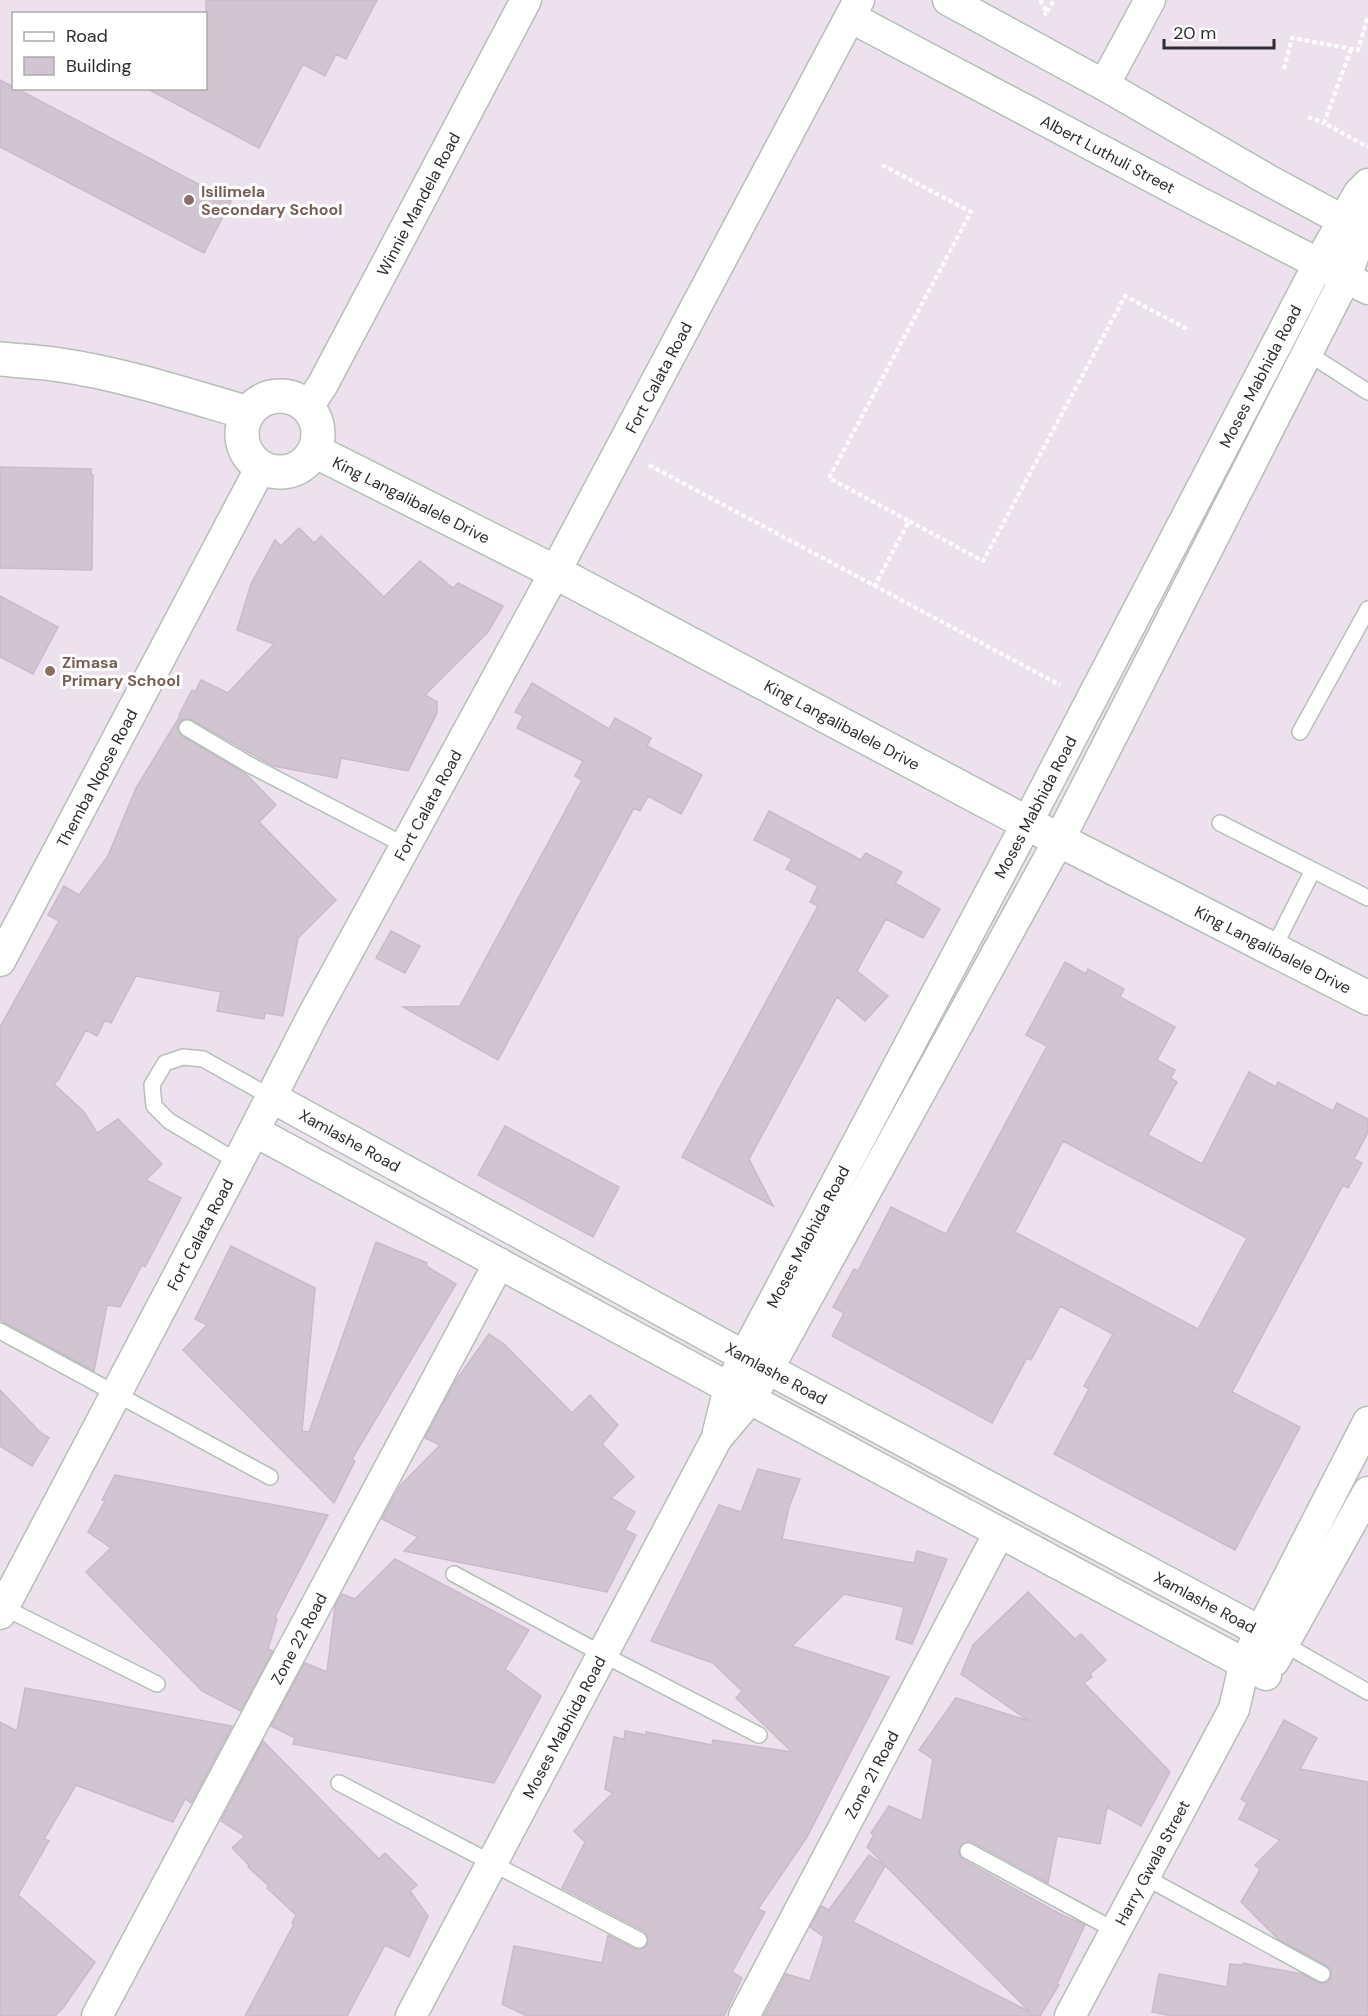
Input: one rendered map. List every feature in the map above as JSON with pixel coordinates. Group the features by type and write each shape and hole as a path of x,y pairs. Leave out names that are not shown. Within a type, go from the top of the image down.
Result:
{"street":[{"name":"Winnie Mandela Road","path":"308,407 323,384 526,0"},
{"path":"948,0 1104,85 1270,181 1361,225"},
{"path":"1104,85 1150,0"},
{"name":"Albert Luthuli Street","path":"855,8 1195,200 1357,283"},
{"name":"Fort Calata Road","path":"2,1611 270,1097 555,572 855,8"},
{"name":"Moses Mabhida Road","path":"756,1362 1059,840 1306,352 1357,283 1361,225 1359,193 1368,184"},
{"name":"Moses Mabhida Road","path":"411,2016 740,1394 1027,823 1319,263 1361,225"},
{"path":"0,360 60,365 176,392 248,413"},
{"path":"276,396 298,400 315,416 319,439 315,451 308,461 298,468 285,472 273,472 261,467 251,460 242,437 243,425 248,413 265,398 276,396"},
{"name":"King Langalibalele Drive","path":"315,451 555,572 1059,840 1368,998"},
{"name":"Themba Nqose Road","path":"0,961 261,467"},
{"name":"Xamlashe Road","path":"270,1097 756,1362 1272,1638"},
{"path":"254,1131 740,1394 1256,1669"},
{"name":"Zone 22 Road","path":"97,2016 499,1263"},
{"name":"Harry Gwala Street","path":"1070,2016 1272,1638 1368,1422"},
{"name":"Harry Gwala Street","path":"1272,1638 1368,1492"},
{"name":"Zone 21 Road","path":"744,2016 999,1533"}],"lane":[{"path":"1306,352 1368,392"},
{"path":"1300,732 1366,615"},
{"path":"187,728 248,764 406,846"},
{"path":"1220,823 1368,898"},
{"path":"1273,949 1313,870"},
{"path":"238,1162 169,1121 154,1106 152,1085 165,1063 183,1057 202,1059 270,1097"},
{"path":"0,1331 270,1477"},
{"path":"454,1574 759,1735"},
{"path":"2,1611 157,1684"},
{"path":"1272,1638 1368,1692"},
{"path":"339,1783 639,1940"},
{"path":"968,1851 1116,1931"},
{"path":"1145,1877 1322,1974"}],"path":[{"path":"1047,12 1054,0"},
{"path":"1284,69 1292,38 1358,50 1368,16"},
{"path":"1324,123 1351,48"},
{"path":"1308,117 1368,147"},
{"path":"882,165 971,212 829,478 983,561 1125,296 1190,330"},
{"path":"619,449 1090,701"},
{"path":"874,587 909,521"}],"building":[{"path":"206,0 377,0 346,59 336,54 325,76 303,64 259,148 150,90 207,90"},
{"path":"0,80 12,86 12,90 19,90 231,201 204,253 0,147"},
{"path":"0,467 91,469 91,475 93,475 92,570 0,568"},
{"path":"299,528 314,543 321,536 384,597 420,561 453,588 458,583 503,606 488,632 425,695 437,702 437,713 408,771 341,758 337,778 273,766 192,720 183,719 178,724 177,728 182,736 246,774 276,805 259,822 336,900 298,938 283,1016 265,1013 264,1019 217,1011 221,992 136,976 111,1023 105,1020 97,1036 86,1030 54,1084 84,1112 97,1133 118,1119 162,1164 146,1180 181,1198 145,1267 142,1265 120,1307 107,1305 94,1371 0,1320 0,1027 59,921 48,915 64,886 79,895 108,856 136,788 180,716 192,690 195,692 201,680 228,693 274,644 237,630 251,584 275,540 281,546"},
{"path":"0,596 58,627 33,674 0,657"},
{"path":"532,683 609,729 615,718 651,738 647,746 702,775 681,814 648,796 640,811 634,808 498,1060 403,1007 460,1006 582,780 575,776 583,761 517,728 523,716 515,712"},
{"path":"769,811 861,860 866,853 902,872 895,883 940,909 923,938 886,919 857,971 888,996 865,1021 837,997 749,1159 773,1206 682,1157 818,906 810,902 818,886 786,869 792,859 754,840"},
{"path":"391,931 420,946 405,973 376,958"},
{"path":"1065,962 1086,974 1088,969 1124,989 1120,997 1175,1027 1157,1060 1175,1070 1171,1078 1177,1082 1148,1135 1202,1164 1249,1072 1276,1087 1278,1082 1333,1111 1337,1103 1368,1119 1368,1132 1354,1159 1362,1163 1348,1188 1343,1185 1232,1392 1300,1427 1235,1550 1054,1454 1089,1389 1084,1386 1113,1334 1060,1306 1031,1360 1027,1358 992,1423 832,1336 844,1313 833,1307 854,1269 858,1271 891,1207 946,1234 1047,1046 1026,1035","holes":["1063,1141 1247,1238 1198,1329 1015,1232"]},
{"path":"505,1126 619,1187 593,1237 478,1175"},
{"path":"376,1242 427,1263 426,1266 456,1284 352,1459 355,1461 334,1503 183,1350 207,1325 195,1319 231,1246 315,1288 302,1431 309,1432"},
{"path":"489,1334 504,1344 572,1413 590,1395 618,1425 602,1444 634,1477 611,1498 635,1512 625,1530 636,1535 607,1592 404,1551 418,1537 382,1519 400,1486 440,1445 425,1438 453,1385"},
{"path":"0,1390 39,1431 49,1438 32,1466 0,1446"},
{"path":"758,1469 800,1479 789,1507 782,1539 914,1563 917,1551 947,1559 912,1644 896,1639 904,1607 844,1594 792,1646 889,1677 807,1837 758,1909 765,1912 732,1972 742,1978 724,2016 527,2016 502,2004 514,1946 602,1963 608,1935 635,1949 644,1948 648,1944 644,1931 562,1888 585,1842 574,1831 613,1793 605,1789 614,1737 624,1739 625,1731 646,1735 646,1732 712,1745 713,1740 792,1752 736,1698 742,1691 713,1663 651,1641 719,1505 741,1512"},
{"path":"115,1475 328,1515 275,1617 277,1619 268,1649 273,1651 241,1711 202,1691 86,1572 111,1548 88,1532 105,1501 102,1500"},
{"path":"395,1559 529,1630 505,1669 541,1696 494,1783 293,1744 295,1738 271,1726 305,1663 327,1672 335,1606 342,1594 355,1599"},
{"path":"1028,1592 1075,1639 1081,1634 1106,1660 1090,1674 1092,1677 1084,1683 1170,1772 1141,1826 1107,1807 1100,1844 1057,1836 1048,1883 973,1842 967,1841 960,1846 958,1852 963,1860 1060,1914 1085,1925 1057,1984 1059,1985 1040,2016 764,2016 786,1974 810,1981 824,1937 810,1927 821,1906 829,1910 869,1855 885,1866 853,1922 1030,2012 867,1847 874,1835 871,1833 889,1806 922,1821 933,1759 919,1750 956,1698 1029,1721 961,1674 973,1645"},
{"path":"25,1688 232,1726 191,1803 185,1799 173,1822 76,1785 44,1839 49,1841 18,1895 95,1962 55,2016 0,2016 0,1722 17,1731"},
{"path":"1284,1720 1317,1738 1300,1769 1368,1782 1368,2016 1172,2016 1152,2012 1159,1974 1227,1987 1230,1964 1242,1965 1243,1963 1302,1974 1322,1984 1331,1978 1331,1969 1278,1939 1241,1902 1260,1870 1255,1865 1280,1840 1239,1819 1247,1803 1241,1799"},
{"path":"263,1741 379,1859 385,1853 417,1885 410,1891 428,1916 409,1957 385,1945 347,2016 245,2016 294,1924 292,1923 296,1915 267,1888 269,1886 232,1848 245,1836 221,1821"}],"place":[{"name":"Isilimela Secondary School","path":"189,200"},
{"name":"Zimasa Primary School","path":"50,671"}]}
